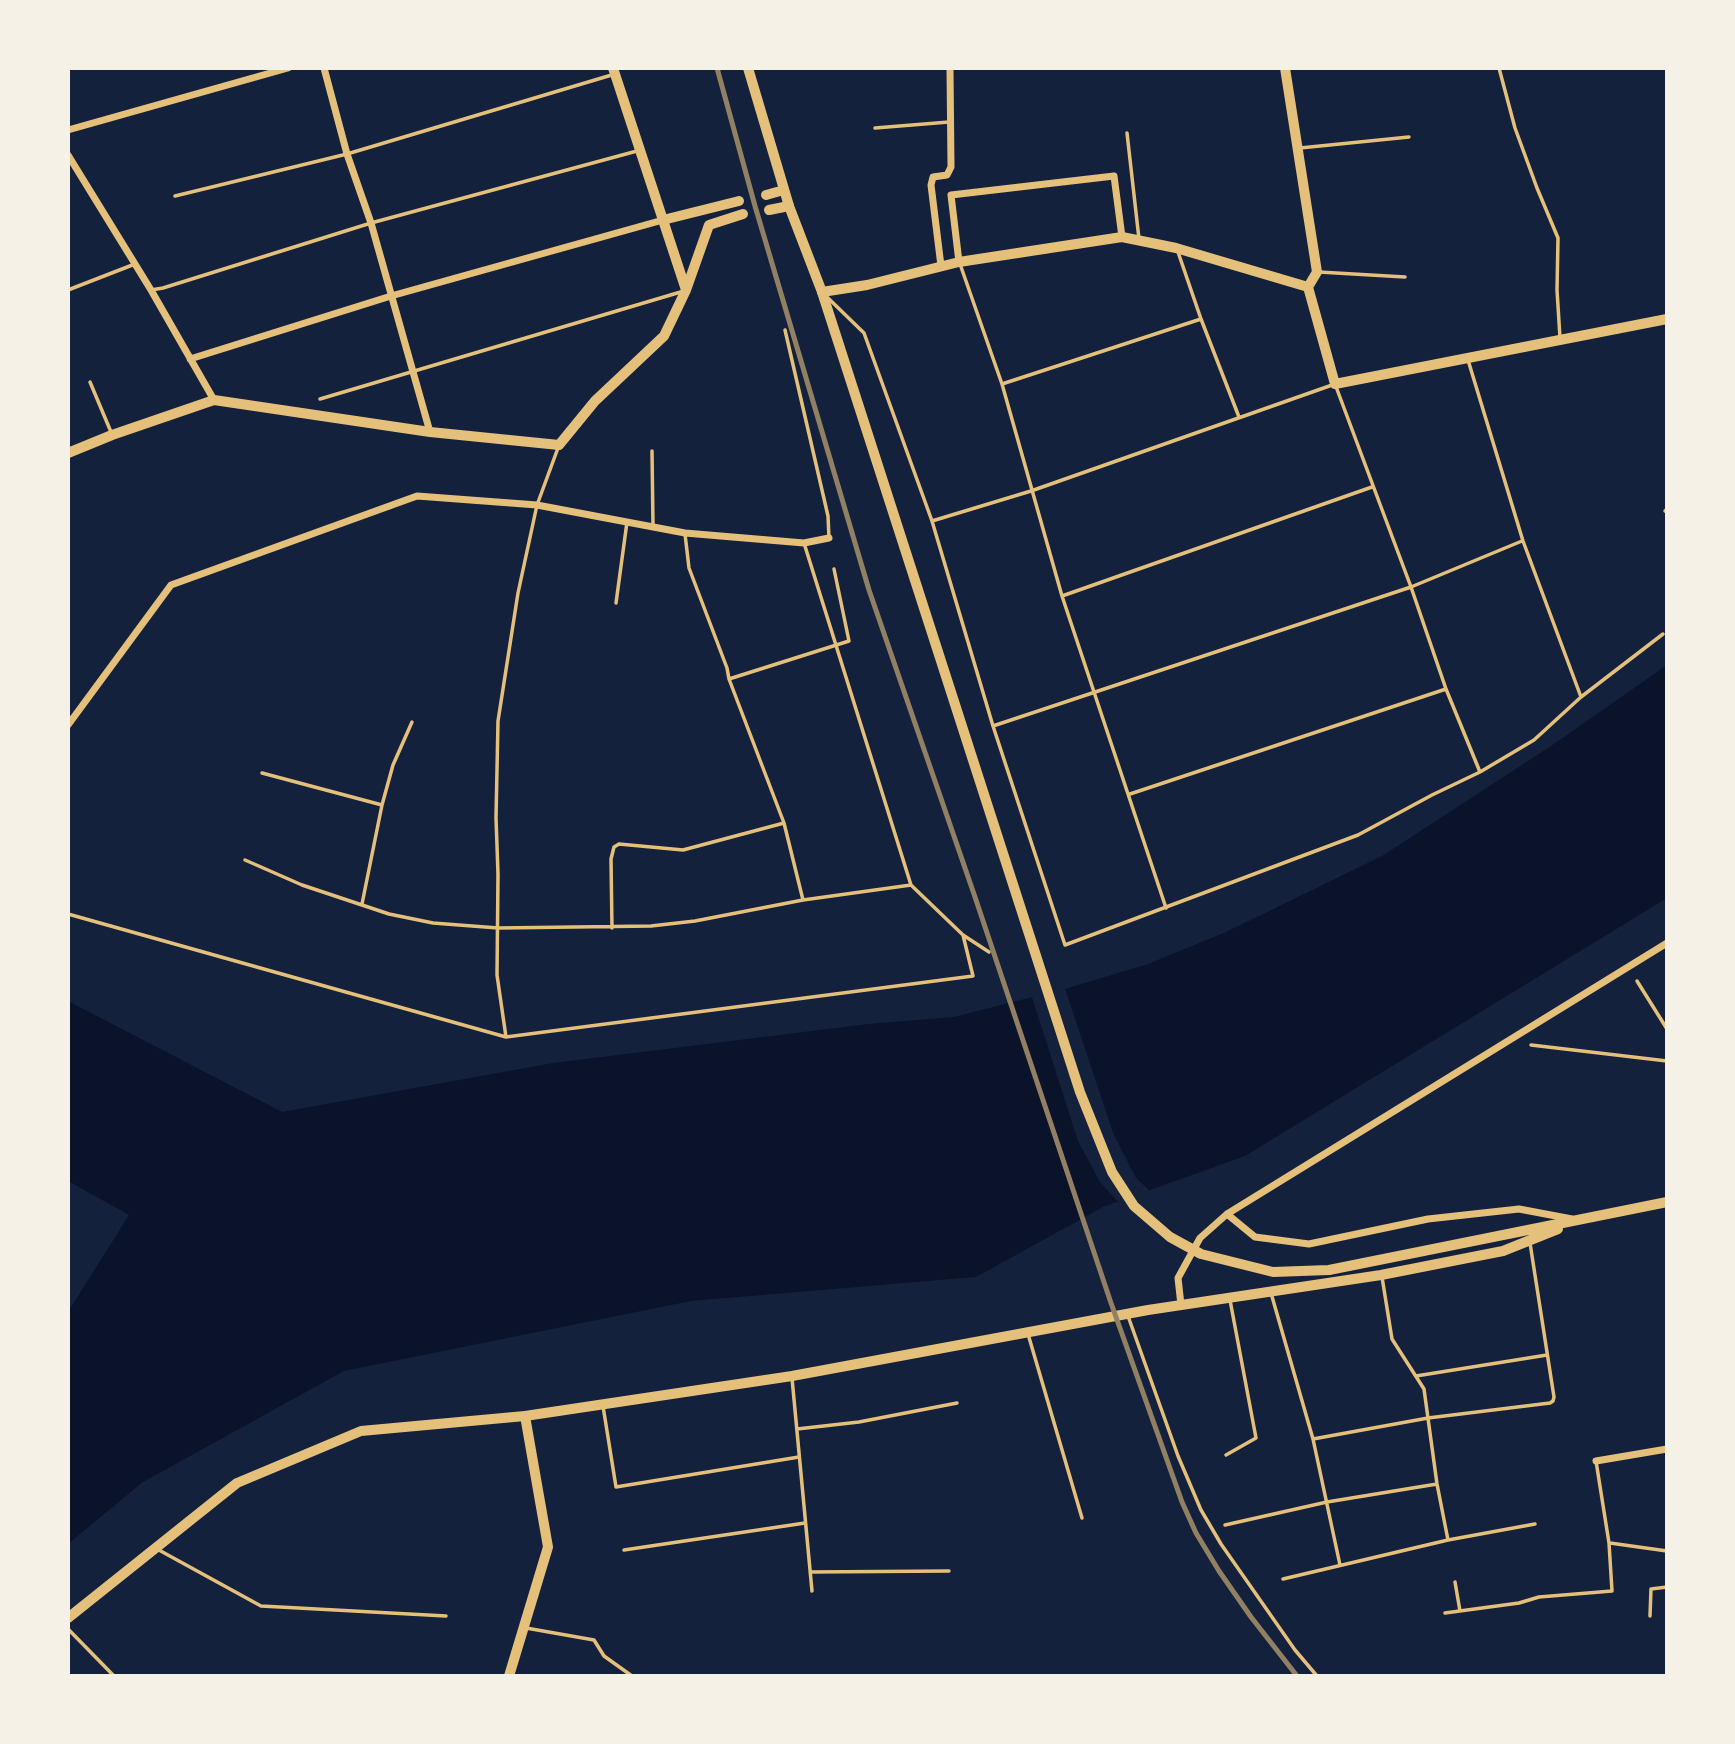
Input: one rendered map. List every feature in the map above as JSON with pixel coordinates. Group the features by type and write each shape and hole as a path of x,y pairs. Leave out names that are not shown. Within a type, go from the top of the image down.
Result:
{"main road":[{"path":"748,68 789,206 822,292 1080,1092 1112,1172 1134,1206 1170,1237 1201,1254 1273,1272 1329,1270 1667,1202"},
{"path":"68,1618 237,1483 360,1431 603,1406 792,1376 1181,1305 1381,1275 1503,1251 1580,1220"}],"street":[{"path":"68,130 288,68"},
{"path":"324,68 430,432"},
{"path":"941,266 932,185 933,177 947,175 951,167 950,68"},
{"path":"1284,68 1317,272 1308,287 1335,384 1667,319"},
{"path":"614,71 686,290"},
{"path":"68,155 151,290 214,400"},
{"path":"959,262 951,195 1114,176 1122,237"},
{"path":"766,194 784,190"},
{"path":"190,359 391,296 739,201"},
{"path":"769,210 789,206"},
{"path":"68,453 214,400 430,432 559,445 595,401 664,336 686,290 709,225 743,215"},
{"path":"822,292 867,285 959,262 1122,237 1176,248 1308,287"},
{"path":"68,725 171,585 417,496 537,505 685,533 804,543 829,538"},
{"path":"1181,1305 1178,1278 1200,1238 1227,1214 1667,943"},
{"path":"1227,1214 1255,1237 1309,1244 1428,1219 1519,1209 1580,1220"},
{"path":"509,1676 548,1547 525,1416"},
{"path":"1596,1461 1667,1449"}],"lane":[{"path":"1499,68 1515,128 1536,188 1558,238 1560,340"},
{"path":"175,196 347,154 614,71"},
{"path":"875,128 951,122"},
{"path":"1127,132 1139,241"},
{"path":"1298,148 1409,137"},
{"path":"151,290 371,223 640,150"},
{"path":"1176,248 1239,417"},
{"path":"959,262 1002,384 1062,596 1166,908"},
{"path":"68,290 135,264"},
{"path":"1317,272 1405,278"},
{"path":"320,399 686,290"},
{"path":"822,292 864,333 932,522 993,726 1065,945 1358,835 1480,772 1534,740 1581,696 1663,634"},
{"path":"1002,384 1201,319"},
{"path":"785,330 828,516 829,538"},
{"path":"1467,358 1523,541 1581,696"},
{"path":"90,382 112,435"},
{"path":"932,522 1031,491 1335,384 1446,689 1480,772"},
{"path":"506,1037 497,975 498,721 518,593 537,505 559,445"},
{"path":"652,451 653,527"},
{"path":"1062,596 1372,487"},
{"path":"616,603 627,522"},
{"path":"685,533 689,568 783,823 803,900"},
{"path":"993,726 1411,587 1523,541"},
{"path":"804,543 911,885 963,935 989,952"},
{"path":"729,679 849,640 834,569"},
{"path":"1130,794 1446,689"},
{"path":"362,904 382,805 393,765 412,722"},
{"path":"262,774 382,805"},
{"path":"612,928 611,859 614,847 619,845 683,850 783,823"},
{"path":"245,860 302,885 389,914 433,923 498,928 612,928 695,921 803,900 911,885"},
{"path":"68,914 506,1037 973,976 963,935"},
{"path":"1313,1439 1428,1418 1550,1403 1554,1397 1529,1240"},
{"path":"1381,1275 1392,1339 1424,1390 1448,1540"},
{"path":"1271,1293 1313,1439 1340,1565"},
{"path":"1226,1455 1256,1438 1229,1298"},
{"path":"1128,1314 1178,1456 1201,1510 1221,1544 1295,1650 1317,1676"},
{"path":"1027,1332 1082,1518"},
{"path":"1416,1376 1548,1355"},
{"path":"792,1376 812,1591"},
{"path":"797,1429 859,1422 957,1403"},
{"path":"603,1406 616,1487 799,1457"},
{"path":"1445,1613 1519,1604 1539,1597 1612,1591 1609,1543 1596,1461"},
{"path":"1225,1525 1327,1502 1437,1484"},
{"path":"624,1550 805,1523"},
{"path":"1283,1579 1448,1540 1535,1524"},
{"path":"1609,1543 1667,1551"},
{"path":"155,1548 261,1606 446,1616"},
{"path":"810,1572 949,1571"},
{"path":"1455,1582 1460,1611"},
{"path":"1650,1616 1651,1589 1667,1587"},
{"path":"523,1628 594,1640 604,1656 632,1676"},
{"path":"68,1629 110,1674"}],"path":[{"path":"1637,981 1667,1029"},
{"path":"1531,1045 1667,1061"}],"water":[{"path":"1667,665 1667,898 1245,1156 1103,1207 976,1277 691,1301 344,1371 143,1482 68,1544 68,1312 129,1215 68,1181 68,1001 282,1112 553,1063 868,1024 954,1017 1148,964 1226,932 1382,856 1551,746"}],"pier":[{"path":"1064,986 1113,1133 1136,1178 1152,1193 1120,1204 1100,1182 1078,1141 1031,994"}],"railway":[{"path":"717,68 869,590 1111,1303 1182,1502 1196,1533 1219,1571 1297,1676"}]}
